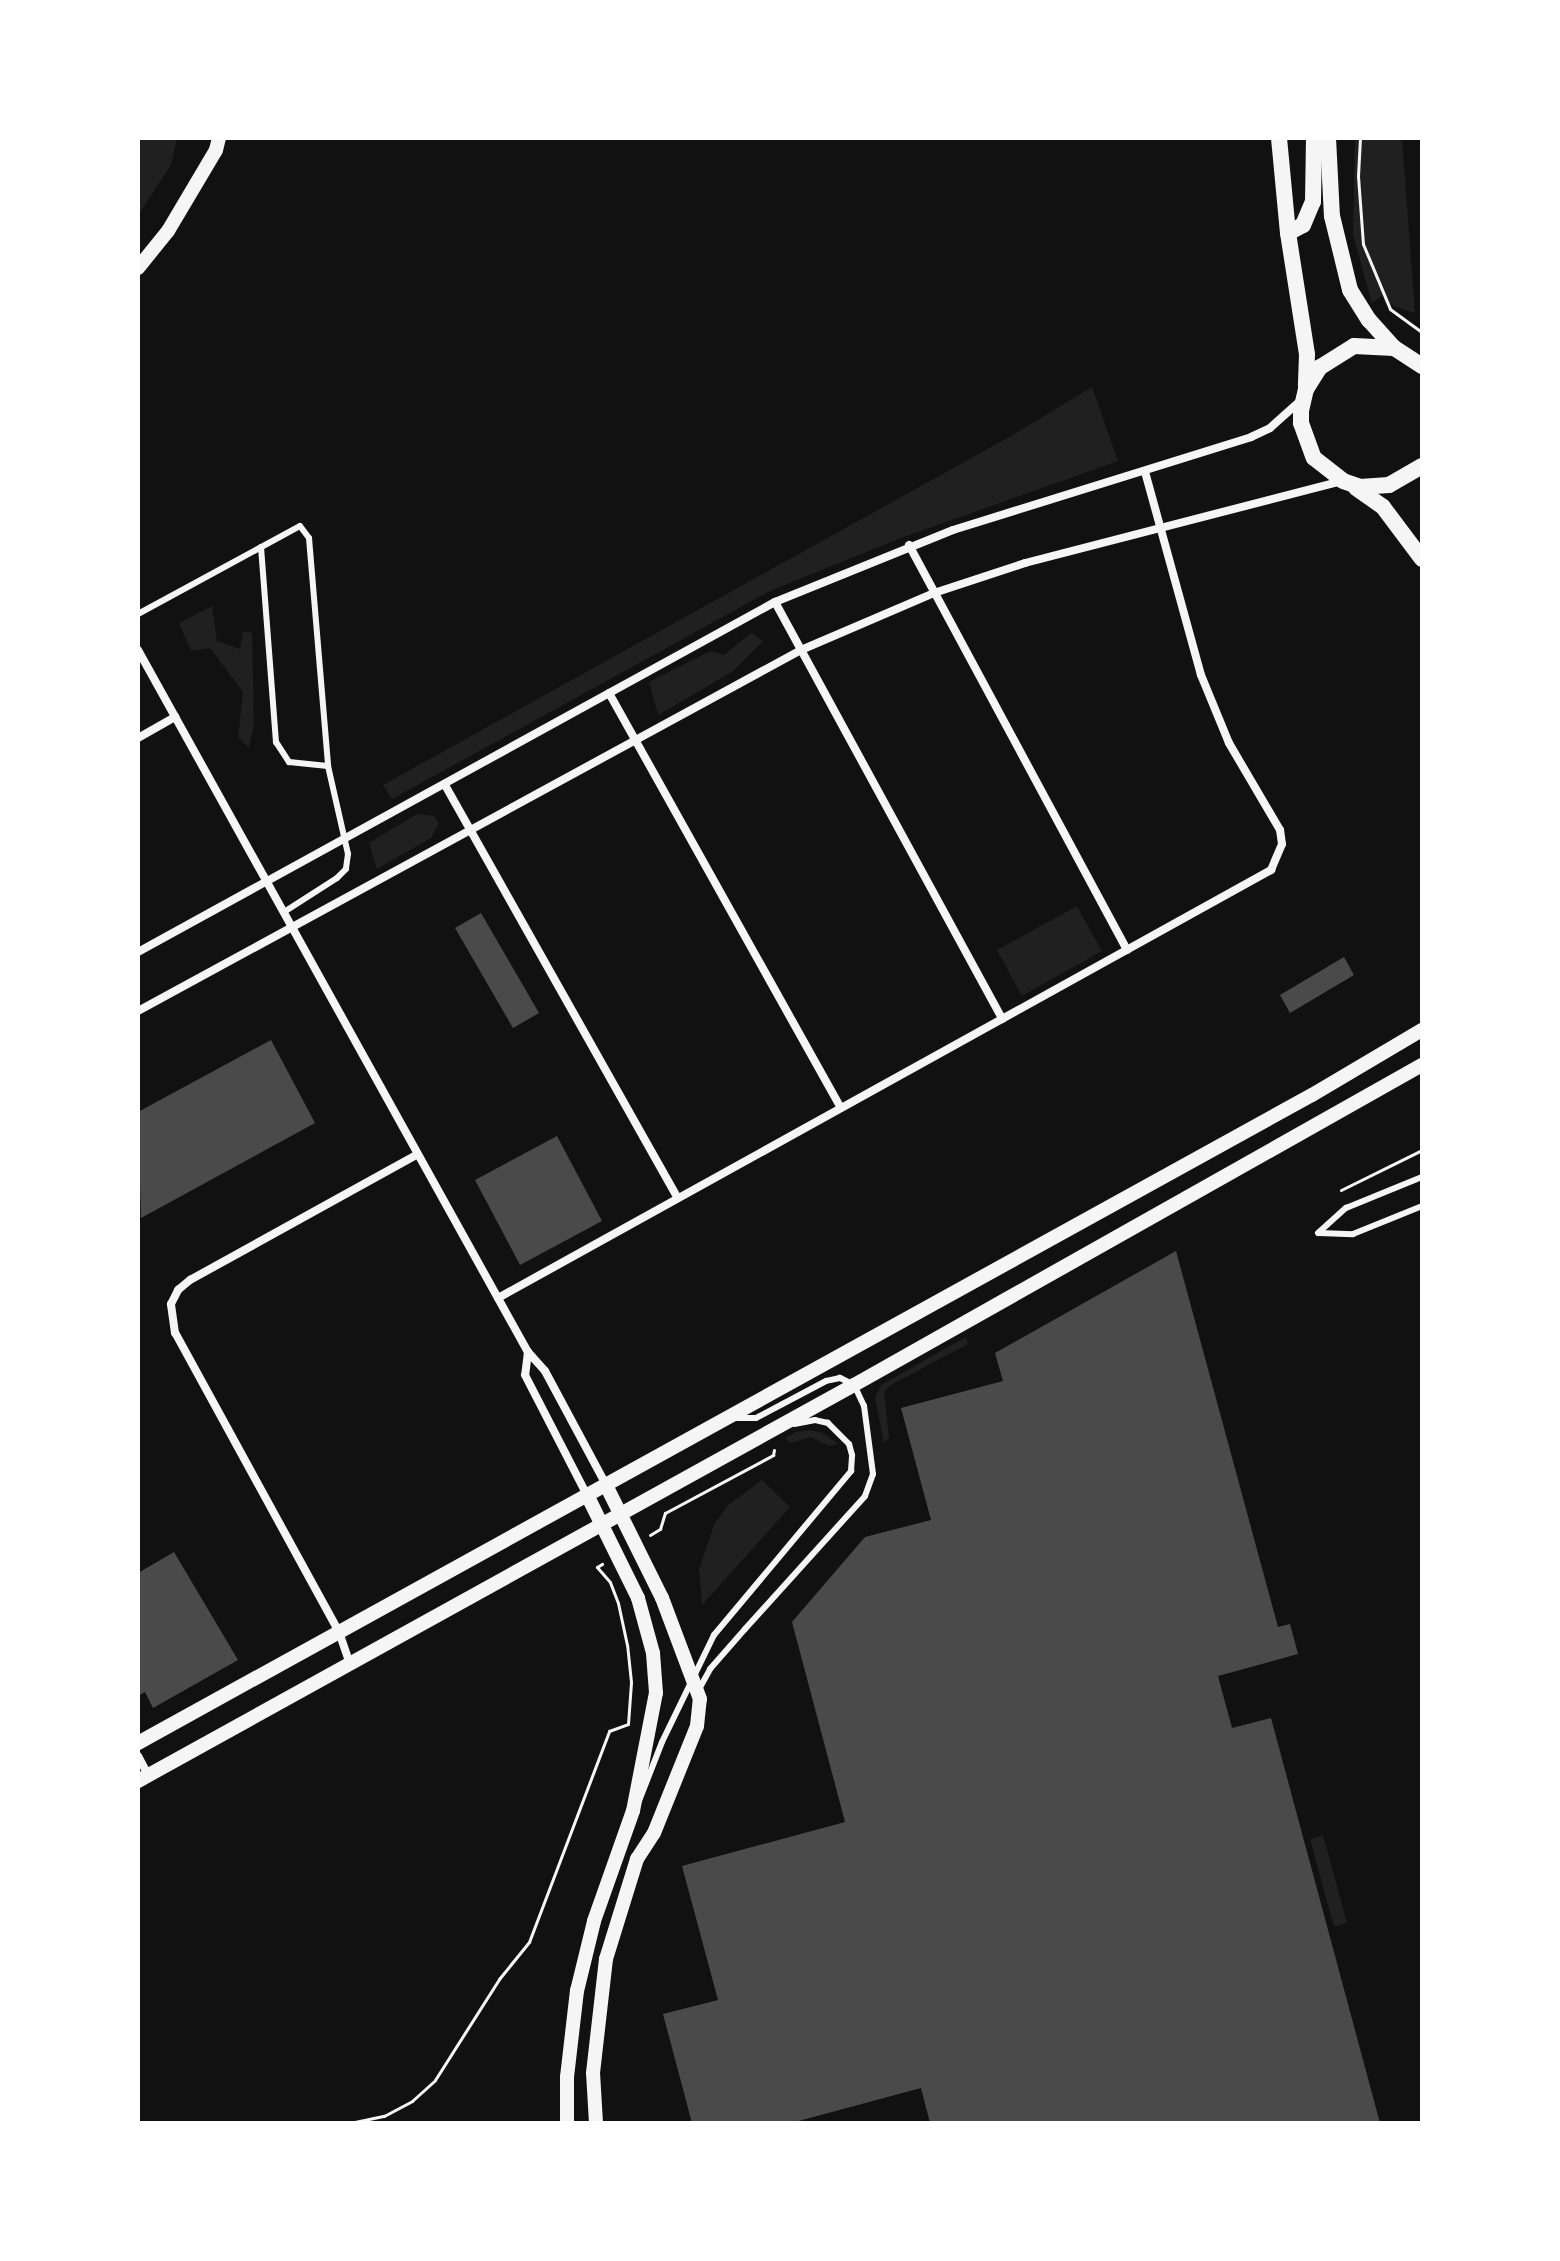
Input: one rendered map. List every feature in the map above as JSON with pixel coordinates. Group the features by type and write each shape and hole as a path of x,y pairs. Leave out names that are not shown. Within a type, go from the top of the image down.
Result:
{"main road":[{"path":"1279,138 1288,233 1307,354 1301,423 1308,447 1322,467 1383,507 1422,559"},
{"path":"1288,233 1303,225 1313,202 1314,138"},
{"path":"1328,138 1332,216 1350,290 1369,320 1422,366"},
{"path":"1304,394 1320,367 1342,351 1367,344 1407,351"},
{"path":"1344,482 1360,487 1389,485 1422,466"}],"street":[{"path":"138,268 168,231 216,150 219,138"},
{"path":"138,952 775,602 909,545 1261,433 1286,417 1304,394"},
{"path":"498,1298 1271,870 1282,844 1280,830 1229,743 1201,675 1145,472"},
{"path":"138,1011 801,650 934,593 1025,563 1344,482"},
{"path":"909,545 1127,950"},
{"path":"775,602 1002,1019"},
{"path":"138,650 528,1352 545,1371 622,1513 662,1598 698,1691 697,1726 654,1833 637,1859 606,1959 593,2073 596,2123"},
{"path":"609,693 841,1108"},
{"path":"138,738 175,717"},
{"path":"445,785 678,1198"},
{"path":"138,1743 1422,1030"},
{"path":"138,1756 143,1778 779,1427 1422,1065"},
{"path":"350,1664 339,1632 175,1333 171,1304 178,1290 190,1280 418,1154"},
{"path":"528,1352 525,1375 638,1598 653,1653 656,1693 633,1811 594,1921 577,1991 567,2077 567,2123"}],"lane":[{"path":"138,614 300,526 309,538 328,766 345,838 346,869 316,895 284,912"},
{"path":"261,547 276,742 289,762 328,766"},
{"path":"1422,1177 1346,1208 1318,1233 1353,1234 1422,1206"},
{"path":"698,1691 710,1669 869,1490 873,1456 864,1406 854,1385 840,1378 826,1381 756,1418 726,1418"},
{"path":"633,1811 645,1792 662,1742 714,1635 851,1471 853,1460 849,1444 828,1423 815,1420 779,1427"}],"path":[{"path":"1360,138 1358,176 1363,244 1390,309 1422,332"},
{"path":"1341,1190 1422,1150"},
{"path":"660,1529 665,1513 773,1455"},
{"path":"350,2123 384,2116 412,2101 435,2080 499,1979 529,1942 609,1731 628,1724 631,1682 627,1645 610,1582 597,1567"}],"shaded area":[{"path":"138,138 177,138 171,165 138,215"},
{"path":"1355,138 1402,138 1415,313 1385,303 1383,295 1372,303 1353,235"},
{"path":"1092,387 1118,461 901,538 770,591 392,799 383,785 1011,436"},
{"path":"212,606 217,641 240,649 243,631 252,633 254,724 249,748 238,737 243,692 210,648 191,651 179,623"},
{"path":"751,633 763,641 732,672 658,715 649,682 711,651 724,655"},
{"path":"417,814 434,816 439,823 431,838 377,869 369,843"},
{"path":"1077,906 1102,951 1022,996 997,950"},
{"path":"966,1337 968,1344 889,1386 884,1393 889,1438 884,1443 875,1398 881,1385"},
{"path":"811,1430 823,1433 838,1444 830,1446 810,1437 791,1443 785,1438 796,1432"},
{"path":"762,1480 790,1507 702,1605 699,1569 714,1525 727,1506"},
{"path":"1323,1835 1347,1923 1334,1927 1310,1839"}],"building":[{"path":"481,913 539,1013 513,1028 455,928"},
{"path":"1344,957 1354,975 1290,1013 1280,995"},
{"path":"271,1040 315,1123 141,1218 138,1112"},
{"path":"557,1136 602,1221 520,1265 475,1180"},
{"path":"1176,1251 1278,1627 1290,1624 1298,1654 1218,1676 1232,1728 1271,1718 1380,2123 930,2123 921,2088 791,2123 692,2123 663,2014 718,2000 682,1866 845,1822 792,1622 865,1537 931,1520 901,1408 1003,1381 995,1353"},
{"path":"174,1552 238,1660 153,1708 145,1692 138,1696 138,1573"}]}
